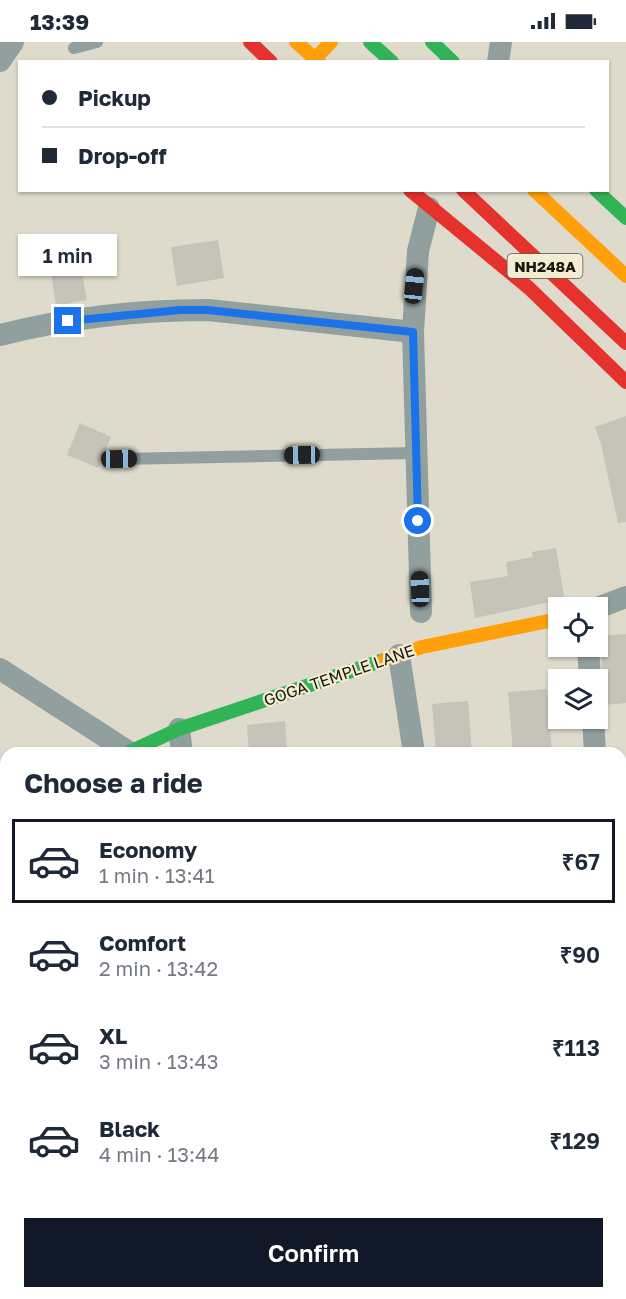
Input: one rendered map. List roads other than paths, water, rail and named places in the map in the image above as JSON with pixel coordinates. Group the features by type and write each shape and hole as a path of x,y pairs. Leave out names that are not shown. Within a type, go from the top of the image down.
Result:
{"main road":[{"path":"250,42 269,60"},
{"path":"296,42 317,60"},
{"path":"314,60 331,42"},
{"path":"370,42 390,60"},
{"path":"432,42 451,60"},
{"path":"412,192 528,288 626,382"},
{"name":"NH248A","path":"465,192 626,343"},
{"name":"NH248A","path":"536,192 626,276"},
{"path":"598,192 623,212"},
{"name":"GOGA TEMPLE LANE","path":"141,747 179,729 422,647 548,621"}],"street":[{"path":"0,61 13,42"},
{"path":"498,60 501,42"},
{"path":"421,612 413,332 418,251 429,208"},
{"path":"0,335 46,324 180,310 208,310 413,332"},
{"path":"608,604 626,597"},
{"path":"399,655 413,747"},
{"path":"0,669 119,747"},
{"path":"179,729 181,747"},
{"path":"594,729 595,747"}],"lane":[{"path":"74,48 97,42"},
{"path":"119,459 416,453"}]}
